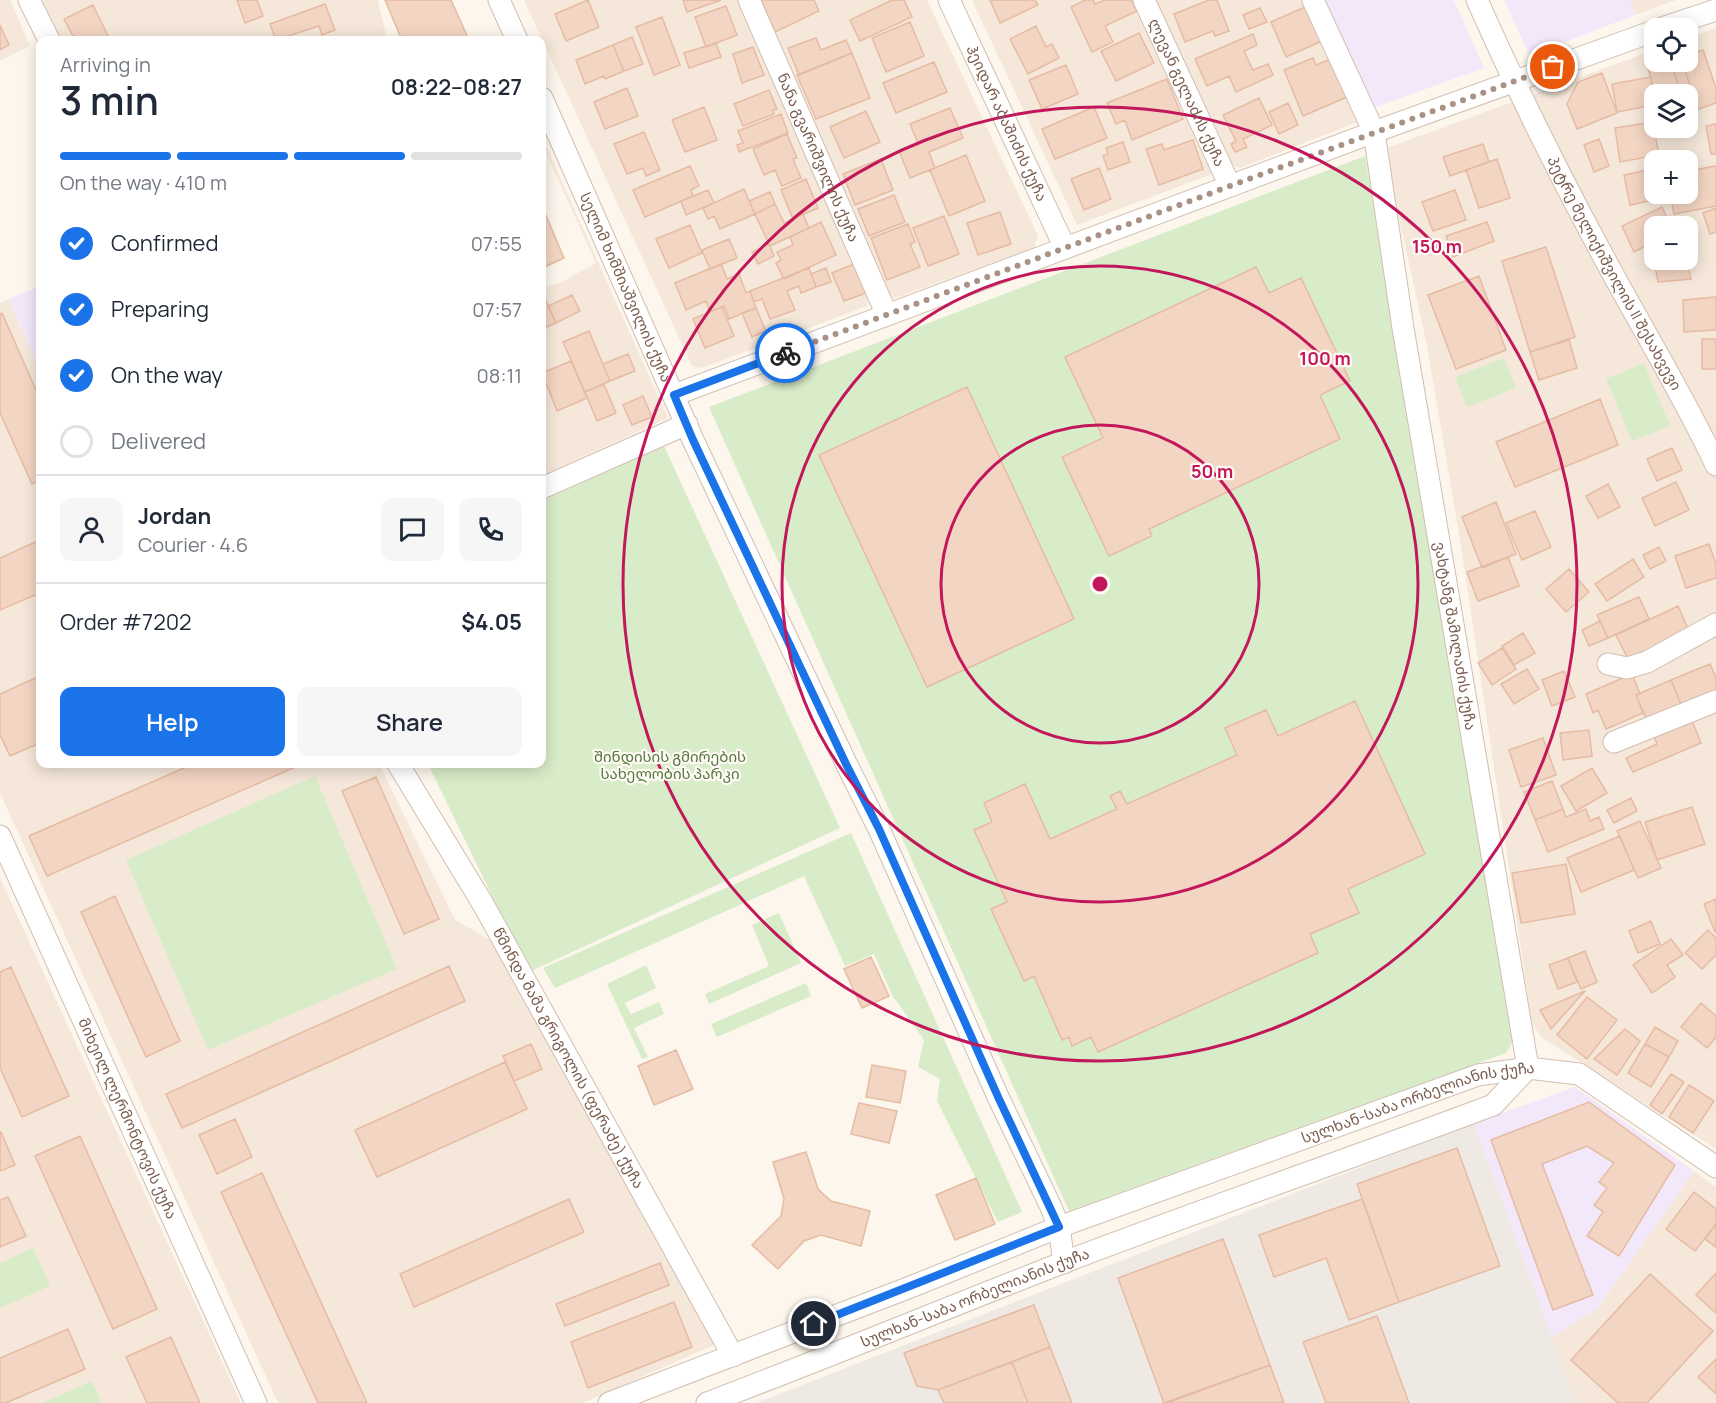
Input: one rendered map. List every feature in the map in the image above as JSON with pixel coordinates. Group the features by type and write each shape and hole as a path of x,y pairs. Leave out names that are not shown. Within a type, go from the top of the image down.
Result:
{"street":[{"path":"29,0 47,36"},
{"path":"499,0 515,36"},
{"name":"ნანა გვარიშვილის ქუჩა","path":"749,0 886,315"},
{"name":"ჰეიდარ აბაშიძის ქუჩა","path":"949,0 1065,248"},
{"name":"ლევან გელაძის ქუჩა","path":"1144,0 1230,186"},
{"name":"ვახტანგ შამილაძის ქუჩა","path":"1313,0 1374,132 1403,328 1528,1068"},
{"name":"პეტრე მელიქიშვილის II შესახვევი","path":"1477,0 1514,81 1607,264 1693,415 1716,465"},
{"path":"1692,18 1716,10"},
{"path":"674,395 1374,132 1644,35"},
{"name":"სელიმ ხიმშიაშვილის ქუჩა","path":"546,107 687,424 846,764 879,829 999,1099 1059,1227 1064,1263"},
{"path":"546,486 687,424"},
{"path":"1608,664 1627,668 1647,662 1716,624"},
{"path":"1614,742 1716,701"},
{"name":"წმინდა მამა გრიგოლის (ფერაძე) ქუჩა","path":"400,768 483,904 733,1356"},
{"name":"მიხეილ ლერმონტოვის ქუჩა","path":"0,836 256,1403"},
{"path":"1528,1068 1579,1074 1716,1167"},
{"name":"სულხან-საბა ორბელიანის ქუჩა","path":"609,1403 1059,1227 1478,1075 1528,1068"},
{"name":"სულხან-საბა ორბელიანის ქუჩა","path":"707,1403 1064,1263 1493,1105 1528,1068"}],"shaded area":[{"path":"0,0 10,0 30,46 0,61"},
{"path":"38,0 378,0 386,36 56,36"},
{"path":"524,0 743,0 872,296 867,306 702,368 692,366 546,48 546,36 541,36"},
{"path":"757,0 927,0 1038,236 1034,248 895,298 885,290"},
{"path":"972,0 1135,0 1215,173 1077,225"},
{"path":"1153,0 1310,0 1358,122 1240,168 1229,164"},
{"path":"1321,0 1454,0 1484,68 1370,109"},
{"path":"1504,0 1630,0 1635,15 1530,56"},
{"path":"1630,0 1676,0 1635,15"},
{"path":"1716,28 1716,1149 1541,1037 1532,1023 1461,546 1427,346 1384,149 1644,54 1644,72 1698,72 1698,34"},
{"path":"546,146 668,418 546,473 546,286 558,284 596,263 546,153"},
{"path":"36,288 36,362 9,299"},
{"path":"9,299 36,362 36,768 381,768 455,920 496,943 714,1345 583,1403 278,1403 0,793 0,303"},
{"path":"0,878 241,1403 0,1403"},
{"path":"1575,1087 1694,1171 1598,1308 1552,1337 1474,1123"},
{"path":"1474,1123 1576,1403 756,1403"},
{"path":"1694,1171 1716,1187 1716,1403 1576,1403 1552,1337 1598,1308"}],"green space":[{"path":"1365,156 1515,1039 1506,1053 1069,1211 709,407"},
{"path":"1504,358 1516,388 1467,407 1455,377"},
{"path":"1644,363 1670,426 1632,441 1606,379"},
{"name":"შინდისის გმირების სახელობის პარკი","path":"664,446 840,828 529,972 430,768 546,768 546,499"},
{"path":"315,776 397,969 208,1050 126,860"},
{"path":"851,833 1022,1212 998,1222 937,1101 940,1079 918,1067 924,1040 892,995 874,954 845,966 804,876 555,988 543,968"},
{"path":"779,913 801,963 709,1004 705,994 769,966 752,925"},
{"path":"646,965 656,988 625,1003 631,1014 659,1002 664,1014 634,1028 648,1057 642,1059 607,984"},
{"path":"806,983 811,996 717,1037 711,1024"},
{"path":"33,1248 50,1286 0,1308 0,1263"},
{"path":"92,1381 102,1403 42,1403"}],"building":[{"path":"237,0 257,0 263,16 245,23"},
{"path":"385,0 451,0 467,36 400,36"},
{"path":"588,0 599,27 566,41 555,14"},
{"path":"683,0 721,0 687,12"},
{"path":"761,0 814,0 819,11 775,32"},
{"path":"892,0 904,0 912,17 860,41 850,20"},
{"path":"990,0 1035,0 1038,5 1000,23"},
{"path":"1085,0 1093,0 1095,4 1105,0 1131,0 1137,11 1105,26 1113,42 1092,52 1071,7"},
{"path":"1209,0 1217,0 1229,31 1215,36 1213,31 1185,42 1174,14"},
{"path":"325,4 335,30 322,35 319,26 288,36 274,36 270,24"},
{"path":"93,5 108,36 73,36 64,19"},
{"path":"726,6 737,35 706,47 695,17"},
{"path":"1307,6 1322,41 1286,57 1271,22"},
{"path":"1260,8 1267,22 1249,29 1243,15"},
{"path":"662,17 680,65 654,75 636,27"},
{"path":"910,22 924,56 886,72 872,38"},
{"path":"0,25 9,45 0,50"},
{"path":"1036,26 1046,47 1052,44 1059,58 1028,74 1010,39"},
{"path":"1139,33 1154,63 1116,81 1101,51"},
{"path":"1253,34 1257,45 1244,51 1253,70 1268,64 1273,75 1236,92 1229,76 1207,86 1195,59"},
{"path":"632,37 643,64 624,71 613,45"},
{"path":"816,38 821,50 846,40 852,53 799,75 788,48"},
{"path":"716,43 721,57 689,68 684,53"},
{"path":"613,45 624,71 585,84 576,60"},
{"path":"753,47 764,75 742,83 733,54"},
{"path":"1703,50 1716,88 1716,103 1699,109 1698,84 1689,84 1686,72 1698,72 1698,52"},
{"path":"852,53 870,98 816,119 797,75"},
{"path":"1313,58 1316,65 1331,59 1347,97 1303,116 1284,70"},
{"path":"934,62 947,92 896,113 883,83"},
{"path":"1066,65 1078,94 1042,109 1029,80"},
{"path":"1649,72 1674,72 1678,84 1653,84"},
{"path":"1674,72 1686,72 1689,84 1678,84"},
{"path":"1602,73 1617,113 1577,129 1567,104 1578,82"},
{"path":"1651,77 1652,84 1644,84 1644,107 1617,112 1612,84"},
{"path":"1167,79 1183,119 1132,140 1125,120 1116,124 1107,103"},
{"path":"627,88 638,116 605,129 594,102"},
{"path":"769,90 777,109 773,110 774,114 743,126 734,104"},
{"path":"1259,98 1272,125 1243,139 1247,147 1235,152 1231,144 1236,141 1223,115"},
{"path":"1288,103 1298,125 1279,134 1269,112"},
{"path":"704,107 717,140 685,152 672,120"},
{"path":"1094,107 1107,138 1055,159 1042,129"},
{"path":"950,108 963,138 929,152 935,168 910,178 899,151 918,143 910,124"},
{"path":"866,111 880,142 844,158 830,127"},
{"path":"781,114 788,133 739,152 737,145 743,143 738,131"},
{"path":"1644,123 1644,138 1656,138 1658,150 1644,150 1644,158 1620,162 1615,128"},
{"path":"1716,124 1716,154 1711,154 1706,126"},
{"path":"644,132 660,170 646,176 643,168 627,174 614,144"},
{"path":"787,134 797,158 793,159 801,178 782,186 775,170 764,175 753,149"},
{"path":"1599,139 1609,166 1594,172 1584,145"},
{"path":"1193,140 1203,169 1159,185 1146,149 1162,144 1164,150"},
{"path":"1123,142 1130,162 1108,170 1103,156 1108,154 1106,148"},
{"path":"1483,144 1489,162 1450,176 1443,157"},
{"path":"966,155 985,201 949,216 930,170"},
{"path":"881,159 893,190 855,205 843,174"},
{"path":"1497,159 1510,198 1479,208 1466,170"},
{"path":"690,166 699,186 691,190 693,196 645,217 633,190"},
{"path":"1716,166 1716,206 1674,214 1672,204 1698,204 1698,169"},
{"path":"1099,168 1111,199 1084,210 1071,179"},
{"path":"1644,171 1644,202 1630,205 1624,175"},
{"path":"806,179 818,208 793,219 781,190"},
{"path":"744,189 755,214 720,229 714,216 708,219 703,208"},
{"path":"708,190 714,203 686,215 681,201"},
{"path":"1455,190 1466,220 1433,231 1422,202"},
{"path":"770,192 775,204 755,214 749,201"},
{"path":"894,195 905,222 869,236 858,209"},
{"path":"775,204 784,223 803,214 809,228 770,246 755,214"},
{"path":"1662,207 1666,216 1644,216 1644,247 1634,252 1622,226"},
{"path":"1716,208 1716,232 1710,234 1703,213"},
{"path":"1000,212 1011,244 978,255 967,223"},
{"path":"546,215 564,258 546,266"},
{"path":"944,216 959,254 928,266 913,228"},
{"path":"821,222 836,255 784,279 776,263 781,260 777,252 793,245 790,237"},
{"path":"1487,222 1494,241 1453,257 1446,236"},
{"path":"908,224 915,242 910,244 920,267 887,280 871,238"},
{"path":"690,225 702,253 669,268 656,239"},
{"path":"729,239 737,258 710,269 702,250"},
{"path":"769,244 774,256 758,264 752,252"},
{"path":"1546,247 1575,337 1530,352 1502,261"},
{"path":"721,264 727,279 739,274 746,293 750,291 756,308 729,319 724,306 710,312 706,301 686,310 675,283"},
{"path":"854,264 866,293 844,301 832,273"},
{"path":"1256,267 1269,293 1301,278 1350,381 1320,395 1340,439 1149,529 1152,536 1109,556 1062,457 1103,438 1065,357"},
{"path":"809,268 816,287 801,293 799,286 787,291 795,310 770,319 762,299 754,302 750,291"},
{"path":"826,268 831,282 816,287 811,274"},
{"path":"1656,270 1689,270 1691,279 1658,282"},
{"path":"1479,276 1506,350 1456,369 1428,295"},
{"path":"572,295 580,311 556,323 548,306"},
{"path":"1716,297 1716,330 1684,332 1683,300"},
{"path":"546,301 556,323 546,327"},
{"path":"722,307 734,336 705,348 693,319"},
{"path":"756,308 766,331 752,337 742,313"},
{"path":"2,313 36,390 36,482 32,484 0,413 0,314"},
{"path":"589,331 610,381 585,392 563,342"},
{"path":"1702,339 1716,339 1716,369 1702,369"},
{"path":"1569,340 1577,368 1539,380 1530,352"},
{"path":"628,354 635,371 610,381 603,364"},
{"path":"571,361 587,398 557,411 546,383 546,371"},
{"path":"604,384 616,413 597,421 585,392"},
{"path":"967,387 1074,619 927,687 819,455"},
{"path":"643,396 652,417 632,425 623,405"},
{"path":"1600,399 1618,445 1515,487 1496,442"},
{"path":"1672,448 1682,470 1657,481 1647,459"},
{"path":"1676,482 1689,510 1655,526 1642,498"},
{"path":"1608,484 1620,507 1598,518 1586,496"},
{"path":"1496,502 1516,554 1482,568 1462,517"},
{"path":"1535,511 1551,547 1522,560 1506,523"},
{"path":"36,542 36,595 0,610 0,558"},
{"path":"1709,544 1716,564 1716,578 1686,588 1675,556"},
{"path":"1659,547 1666,561 1650,569 1643,555"},
{"path":"1508,557 1519,586 1478,601 1467,572"},
{"path":"1633,559 1644,577 1607,601 1595,584"},
{"path":"1569,569 1589,592 1566,612 1546,589"},
{"path":"1639,597 1649,619 1608,638 1597,615"},
{"path":"1678,606 1689,631 1628,659 1616,635"},
{"path":"1600,621 1608,638 1589,646 1582,630"},
{"path":"1523,633 1535,653 1514,665 1502,646"},
{"path":"1502,648 1516,669 1492,685 1478,663"},
{"path":"1710,664 1716,678 1716,695 1683,709 1671,680"},
{"path":"1527,669 1539,689 1514,704 1501,684"},
{"path":"1564,671 1575,697 1552,706 1542,680"},
{"path":"1632,674 1640,694 1636,695 1643,713 1606,729 1598,710 1593,713 1586,694"},
{"path":"36,678 36,745 10,756 0,735 0,694"},
{"path":"1671,680 1683,709 1648,723 1636,695"},
{"path":"1355,701 1425,854 1348,889 1359,913 1310,934 1318,953 1098,1052 1091,1037 1072,1046 1069,1037 1062,1040 1034,976 1024,981 991,909 1007,902 974,830 992,822 984,803 1025,784 1050,839 1117,809 1110,796 1120,791 1127,804 1237,755 1225,728 1266,710 1278,736"},
{"path":"1691,718 1701,743 1633,772 1626,758 1657,744 1653,734"},
{"path":"1589,730 1592,756 1563,760 1560,733"},
{"path":"1543,738 1556,775 1521,787 1509,750"},
{"path":"184,768 293,768 47,876 29,836"},
{"path":"1592,768 1607,793 1576,811 1561,786"},
{"path":"376,777 439,919 404,934 342,791"},
{"path":"1552,781 1563,809 1535,820 1524,792"},
{"path":"1631,798 1637,811 1614,823 1607,810"},
{"path":"1692,807 1705,844 1657,860 1645,822"},
{"path":"1563,809 1566,817 1586,809 1590,821 1599,817 1604,829 1548,852 1535,820"},
{"path":"1640,821 1661,868 1638,878 1617,831"},
{"path":"1620,836 1634,870 1581,892 1567,858"},
{"path":"1566,864 1575,914 1521,923 1512,873"},
{"path":"115,896 180,1041 146,1057 81,912"},
{"path":"1716,899 1716,932 1715,932 1704,904"},
{"path":"1651,921 1660,944 1638,953 1629,931"},
{"path":"1708,930 1716,938 1716,955 1702,969 1685,953"},
{"path":"1671,939 1683,955 1667,965 1675,977 1652,993 1633,965"},
{"path":"1585,951 1597,982 1581,989 1568,958"},
{"path":"871,957 889,996 862,1008 844,969"},
{"path":"1568,958 1577,982 1558,989 1549,965"},
{"path":"449,966 465,1001 182,1128 166,1094"},
{"path":"11,967 69,1096 22,1117 0,1068 0,972"},
{"path":"1585,991 1551,1029 1540,1010"},
{"path":"1587,997 1617,1020 1587,1059 1557,1035"},
{"path":"1701,1003 1716,1016 1716,1037 1707,1048 1681,1027"},
{"path":"1655,1027 1678,1041 1669,1057 1645,1044"},
{"path":"1625,1029 1640,1041 1617,1075 1594,1059"},
{"path":"531,1044 542,1069 514,1081 503,1056"},
{"path":"1645,1044 1669,1057 1651,1087 1628,1073"},
{"path":"676,1050 693,1089 654,1105 638,1066"},
{"path":"505,1062 527,1109 377,1177 355,1130"},
{"path":"872,1065 906,1071 900,1103 866,1097"},
{"path":"1671,1074 1684,1082 1662,1114 1650,1105"},
{"path":"1689,1085 1714,1101 1693,1133 1669,1117"},
{"path":"1589,1102 1675,1165 1619,1256 1587,1236 1603,1212 1594,1205 1607,1188 1599,1182 1614,1163 1587,1146 1542,1164 1593,1295 1553,1310 1491,1140"},
{"path":"859,1103 897,1111 889,1143 851,1134"},
{"path":"235,1119 252,1157 217,1174 199,1135"},
{"path":"0,1132 15,1165 0,1171"},
{"path":"80,1136 157,1309 113,1329 35,1156"},
{"path":"1457,1148 1500,1266 1399,1302 1357,1184"},
{"path":"806,1152 818,1189 831,1201 870,1211 861,1246 821,1235 804,1241 778,1269 752,1245 781,1216 784,1199 773,1162"},
{"path":"262,1173 367,1403 318,1403 221,1192"},
{"path":"976,1178 995,1224 955,1240 936,1195"},
{"path":"1694,1192 1716,1209 1716,1224 1695,1251 1666,1229"},
{"path":"8,1197 26,1236 0,1247 0,1200"},
{"path":"569,1199 584,1232 414,1307 400,1274"},
{"path":"1362,1199 1399,1302 1349,1320 1326,1258 1274,1277 1259,1235"},
{"path":"1716,1224 1716,1247 1705,1239"},
{"path":"1223,1239 1270,1365 1164,1403 1118,1278"},
{"path":"660,1263 669,1285 565,1326 556,1304"},
{"path":"1716,1273 1716,1313 1696,1295"},
{"path":"1650,1274 1713,1331 1647,1403 1618,1403 1571,1360"},
{"path":"674,1302 692,1347 588,1388 571,1342"},
{"path":"1034,1305 1050,1347 938,1390 917,1386 904,1353"},
{"path":"1377,1316 1409,1403 1326,1403 1303,1342"},
{"path":"68,1329 85,1369 6,1403 0,1403 0,1358"},
{"path":"171,1337 200,1403 147,1403 126,1357"},
{"path":"1050,1347 1072,1403 1028,1403 1012,1362"},
{"path":"1716,1359 1716,1394 1698,1377"},
{"path":"1012,1362 1028,1403 944,1403 938,1390"},
{"path":"1270,1365 1284,1403 1167,1403"}],"way so far":[{"path":"785,353 1553,67"}],"route":[{"path":"785,353 674,395 825,720 879,829 999,1099 1059,1227 814,1324"}]}
